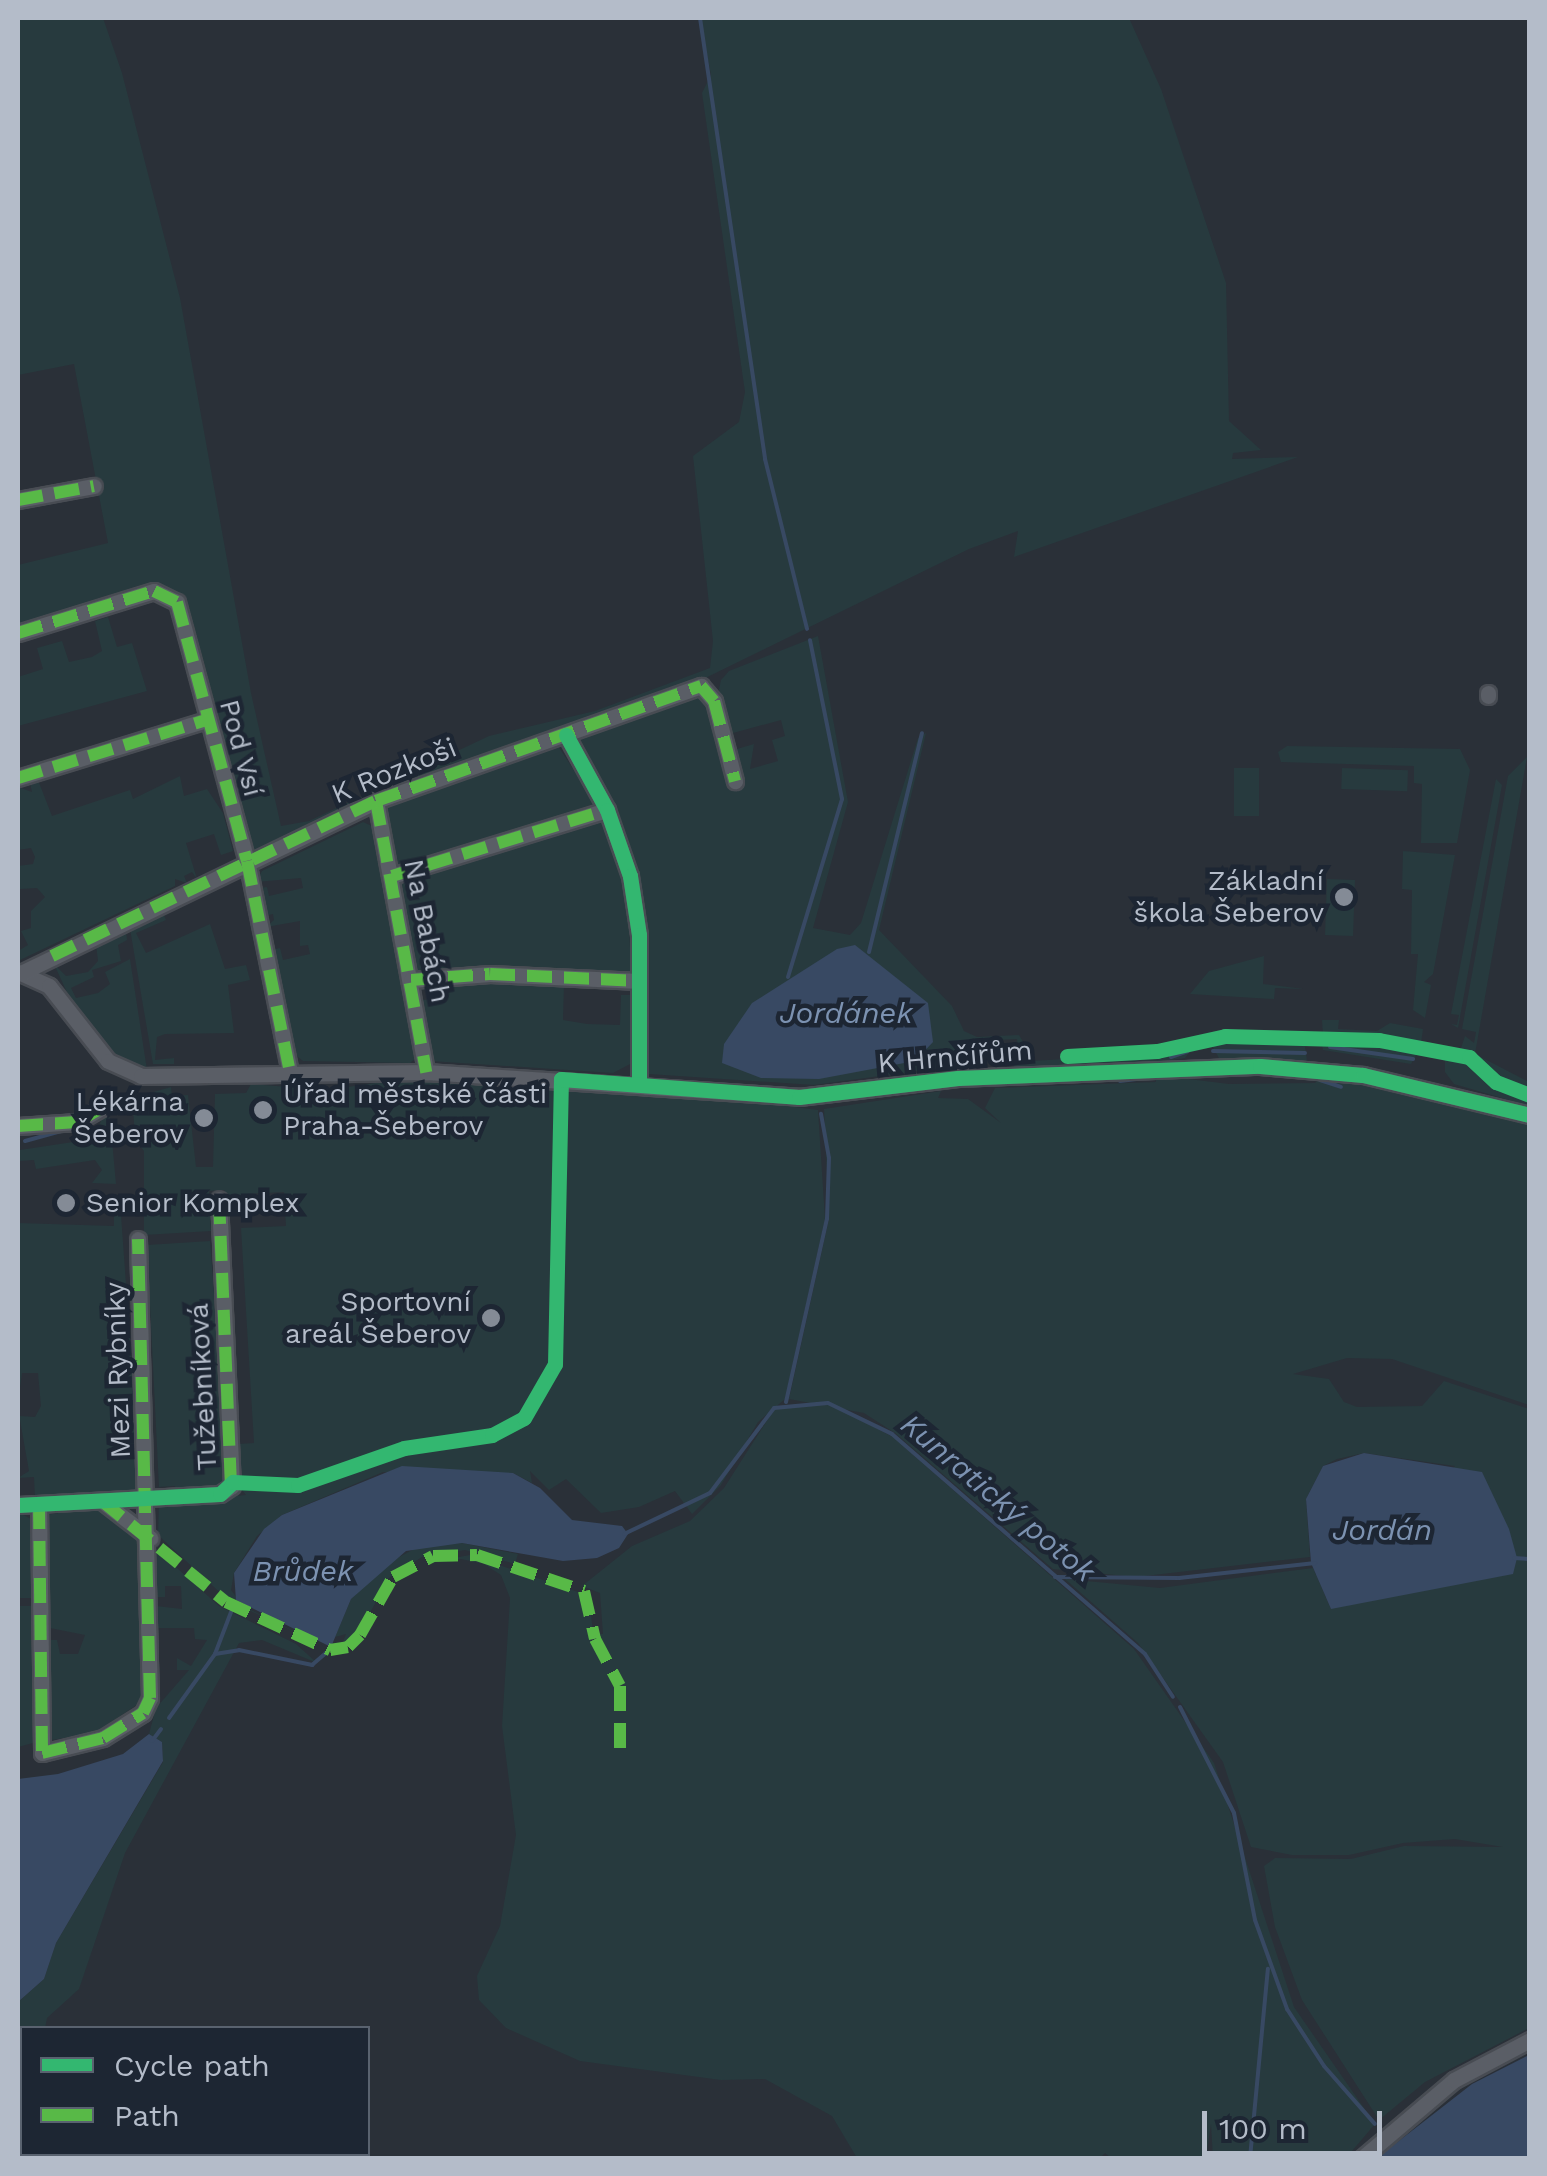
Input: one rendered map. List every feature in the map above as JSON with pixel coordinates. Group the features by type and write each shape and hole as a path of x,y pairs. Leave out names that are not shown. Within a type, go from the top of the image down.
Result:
{"street":[{"path":"18,500 94,486"},
{"name":"Pod Vsí","path":"18,633 167,593 178,605 246,861 290,1073"},
{"name":"K Rozkoši","path":"20,972 376,801 704,687 714,701 735,781"},
{"path":"18,778 206,720"},
{"path":"566,735 607,810 630,876 639,981 638,1084"},
{"name":"Na Babách","path":"376,801 426,1072"},
{"path":"392,876 607,810"},
{"name":"K Hrnčířům","path":"20,972 49,986 95,1049 124,1071 150,1076 426,1072 799,1098 958,1078 1260,1066 1363,1075 1530,1115"},
{"path":"411,980 490,974 639,981"},
{"path":"18,1126 77,1122 110,1103"},
{"name":"Tužebníková","path":"149,1498 220,1494 234,1482 219,1199"},
{"name":"Mezi Rybníky","path":"39,1504 42,1753 103,1738 147,1705 150,1538 138,1239"},
{"name":"Mezi Rybníky","path":"18,1505 149,1498"},
{"path":"102,1501 150,1538"},
{"path":"1362,2158 1433,2094 1530,2040"}],"green space":[{"path":"18,18 103,18 122,73 180,298 251,693 281,826 309,821 489,736 595,711 710,668 713,641 693,456 739,422 745,392 702,93 711,75 700,18 1129,18 1161,89 1226,283 1229,421 1261,450 1233,453 1232,459 1298,457 1014,557 1018,531 969,549 687,687 252,852 175,591 156,586 18,624 18,565 108,543 74,364 18,375"},
{"path":"108,617 117,647 132,643 147,691 18,726 18,677 43,669 37,648 62,641 69,662 92,657 102,651 95,621"},
{"path":"818,636 848,802 813,928 850,935 861,923 918,738 926,733 879,930 952,1006 964,1031 977,1037 1019,1035 1029,1052 1018,1053 1017,1039 997,1040 997,1057 952,1058 939,1068 814,1085 649,1074 648,944 639,878 618,814 574,736 694,693 706,696 727,781 742,781 718,694 721,680 729,671","holes":["781,720 785,736 772,740 778,761 750,769 754,744 737,749 733,733"]},
{"path":"556,743 597,805 396,867 381,804"},
{"path":"1287,746 1460,749 1470,770 1457,843 1421,843 1422,784 1414,783 1414,766 1281,762 1278,752"},
{"path":"1527,757 1475,1054 1529,1082 1529,1092 1502,1082 1460,1051 1465,1036 1474,1043 1476,1032 1462,1029 1508,776"},
{"path":"1234,768 1259,768 1259,816 1234,816"},
{"path":"1342,768 1408,770 1407,791 1341,789"},
{"path":"180,776 184,796 207,789 223,813 233,851 221,855 214,834 186,843 197,879 192,872 184,876 187,883 175,879 175,886 18,961 18,951 28,945 21,931 31,928 31,911 45,897 37,888 20,889 18,917 18,866 33,864 35,857 31,848 18,850 18,787 32,792 30,783 38,780 52,816 130,790 133,799"},
{"path":"1496,779 1502,785 1458,1028 1451,1024 1457,1025 1459,1015 1451,1014"},
{"path":"602,817 628,894 631,975 605,970 417,975 398,881"},
{"path":"363,822 372,826 417,1057 410,1063 303,1061 293,1053 271,950 280,948 283,960 310,954 308,945 300,946 300,921 266,927 274,920 273,914 264,916 258,888 267,887 269,896 303,888 301,878 256,882 262,871"},
{"path":"1403,851 1455,855 1433,974 1424,982 1431,985 1425,1018 1413,1010 1418,954 1411,954 1412,890 1402,889"},
{"path":"1327,879 1355,880 1353,936 1325,935"},
{"path":"162,911 166,920 136,933 146,953 210,924 225,969 246,965 250,980 228,985 234,1033 157,1037 155,1060 174,1058 174,1064 153,1064 130,929"},
{"path":"126,930 127,940 118,945 121,961 92,970 94,977 71,988 76,998 98,993 110,984 105,972 130,959 147,1070 112,1055 75,1010 54,964 66,976 88,972 98,961 96,944"},
{"path":"1264,956 1263,984 1304,989 1275,988 1274,999 1190,994 1209,971"},
{"path":"488,979 564,984 563,1020 587,1024 620,1025 621,995 634,995 632,1063 613,1073 430,1061 422,1000 435,999 434,990 419,990 421,983"},
{"path":"1322,1020 1339,1020 1338,1029 1377,1031 1390,1023 1423,1029 1421,1043 1323,1035"},
{"path":"1209,1040 1304,1040 1307,1061 1220,1060"},
{"path":"1321,1041 1378,1043 1419,1050 1411,1064 1323,1050"},
{"path":"1197,1042 1185,1058 1157,1062 1015,1069 1012,1062 1157,1054"},
{"path":"1445,1053 1474,1062 1494,1084 1529,1098 1529,1106 1454,1084 1445,1072"},
{"path":"1156,1075 1229,1084 1315,1083 1323,1076 1529,1125 1529,1405 1392,1359 1347,1358 1293,1374 1329,1379 1344,1402 1357,1407 1422,1406 1444,1381 1529,1409 1529,2028 1425,2082 1379,2120 1302,2000 1275,1927 1264,1866 1275,1858 1351,1859 1404,1846 1503,1847 1455,1839 1403,1843 1349,1855 1292,1855 1251,1847 1223,1762 1138,1643 1065,1579 1160,1588 1313,1568 1331,1609 1455,1466 1364,1453 1323,1466 1306,1499 1310,1557 1136,1577 1053,1569 895,1433 864,1413 789,1399 829,1219 824,1109 941,1091 938,1098 968,1099 1001,1123 985,1108 995,1088 1156,1082"},
{"name":"Sportovní areál Šeberov","path":"410,1078 709,1096 818,1110 825,1219 785,1399 758,1422 721,1485 692,1514 675,1491 639,1507 601,1513 566,1479 549,1490 530,1471 532,1483 513,1473 383,1472 282,1515 257,1536 234,1573 231,1590 243,1606 326,1647 228,1600 158,1535 159,1504 246,1495 239,1486 238,1444 254,1443 241,1228 286,1226 284,1192 245,1194 245,1207 238,1207 224,1190 209,1191 211,1231 144,1235 144,1151 135,1140 133,1106 143,1095 171,1087 172,1096 188,1095 196,1167 213,1167 215,1094 246,1093 251,1084 327,1090"},
{"path":"104,1114 110,1118 116,1184 92,1183 102,1170 95,1160 36,1169 34,1160 19,1161 20,1150 93,1139"},
{"path":"121,1215 141,1492 35,1499 34,1477 18,1478 29,1471 18,1409 20,1416 35,1417 41,1406 38,1373 22,1373 18,1402 18,1223 114,1226 114,1216"},
{"path":"210,1241 228,1475 221,1489 176,1492 175,1486 159,1487 147,1245"},
{"path":"830,1404 893,1437 1134,1649 1214,1763 1294,2007 1375,2124 1346,2158 1213,2158 1211,2124 1206,2158 1111,2158 1105,2153 1100,2158 857,2158 832,2116 765,2079 721,2080 580,2061 506,2028 479,2000 477,1976 500,1926 516,1835 502,1726 510,1598 501,1575 484,1564 461,1559 421,1564 470,1555 578,1592 590,1605 593,1633 603,1634 600,1593 582,1586 632,1546 690,1521 724,1488 775,1408"},
{"path":"92,1508 114,1516 143,1544 144,1700 95,1733 52,1740 45,1733 45,1640 57,1640 60,1654 78,1654 85,1635 45,1627 45,1515"},
{"path":"18,1512 33,1520 33,1598 20,1598 20,1606 33,1606 33,1743 18,1747"},
{"path":"462,1543 518,1554 515,1564 465,1550 422,1557 389,1578 360,1631 341,1647 346,1634 335,1637 351,1599 384,1565 418,1547"},
{"path":"156,1549 219,1606 296,1644 317,1663 262,1640 239,1643 125,1853 79,1989 47,2018 45,2026 20,2026 20,2030 18,2002 44,1979 56,1943 163,1762 162,1742 149,1734 156,1708 189,1670 177,1670 177,1658 191,1666 207,1640 195,1639 194,1628 157,1628 156,1606 182,1609 181,1586 165,1586 165,1597 156,1597"}],"water":[{"name":"Jordánek","path":"855,945 928,1003 933,1042 915,1061 819,1079 761,1078 722,1063 724,1044 752,1003 837,949"},
{"name":"Jordán","path":"1364,1453 1482,1472 1509,1529 1517,1558 1513,1574 1331,1609 1311,1563 1306,1499 1323,1466"},
{"name":"Brůdek","path":"402,1466 513,1473 540,1488 572,1520 622,1526 628,1534 619,1548 597,1558 563,1561 462,1543 406,1551 351,1599 331,1647 236,1600 234,1573 264,1529 282,1515"},
{"path":"149,1734 162,1742 163,1761 56,1943 44,1979 18,2002 18,1779 58,1774 123,1754"},
{"path":"1529,2055 1529,2158 1377,2158 1472,2084"}],"waterway":[{"path":"700,18 765,459 807,629"},
{"path":"788,977 842,799 810,640"},
{"path":"869,952 922,733"},
{"path":"1330,1047 1413,1059"},
{"path":"1171,1057 1188,1051"},
{"path":"1213,1051 1305,1053"},
{"path":"1120,1081 1153,1077"},
{"path":"1320,1080 1341,1087"},
{"path":"786,1402 827,1219 829,1158 821,1114"},
{"path":"25,1141 69,1129"},
{"name":"Kunratický potok","path":"624,1534 710,1493 774,1408 828,1403 892,1434 1145,1654 1173,1697"},
{"path":"1514,1558 1530,1559"},
{"path":"1055,1577 1179,1578 1315,1563"},
{"name":"Kunratický potok","path":"169,1718 215,1654 231,1612"},
{"path":"215,1654 239,1650 312,1665 326,1653"},
{"name":"Kunratický potok","path":"1180,1707 1234,1813 1255,1920 1287,2009 1324,2066 1375,2124"},
{"name":"Kunratický potok","path":"152,1741 161,1729"},
{"path":"1250,2158 1268,1969"}],"marked path":[{"path":"18,500 94,486"},
{"path":"18,633 154,591 177,602 247,861 290,1073"},
{"path":"52,956 376,801 701,686 714,701 735,781"},
{"path":"18,778 206,720"},
{"path":"376,801 426,1072"},
{"path":"392,876 607,810"},
{"path":"411,980 490,974 639,981"},
{"path":"18,1126 77,1122 110,1103"},
{"path":"219,1199 231,1488"},
{"path":"39,1504 42,1753 103,1738 143,1713 150,1698 138,1239"},
{"path":"102,1501 226,1602 330,1650 348,1647 360,1635 393,1577 433,1556 477,1555 584,1591 595,1639 620,1686 620,1748"}],"cycle path":[{"path":"566,735 607,810 630,876 639,935 639,1084"},
{"path":"1067,1056 1157,1051 1225,1036 1379,1040 1469,1057 1496,1082 1530,1095"},
{"path":"18,1505 220,1494 233,1482 298,1485 404,1448 492,1435 524,1418 555,1364 561,1079 799,1097 958,1078 1260,1066 1363,1075 1530,1115"}],"place":[{"name":"Základní škola Šeberov","path":"1344,897"},
{"name":"Úřad městské části Praha-Šeberov","path":"263,1110"},
{"name":"Lékárna Šeberov","path":"204,1118"},
{"name":"Senior Komplex","path":"66,1203"},
{"name":"Sportovní areál Šeberov","path":"491,1318"}]}
